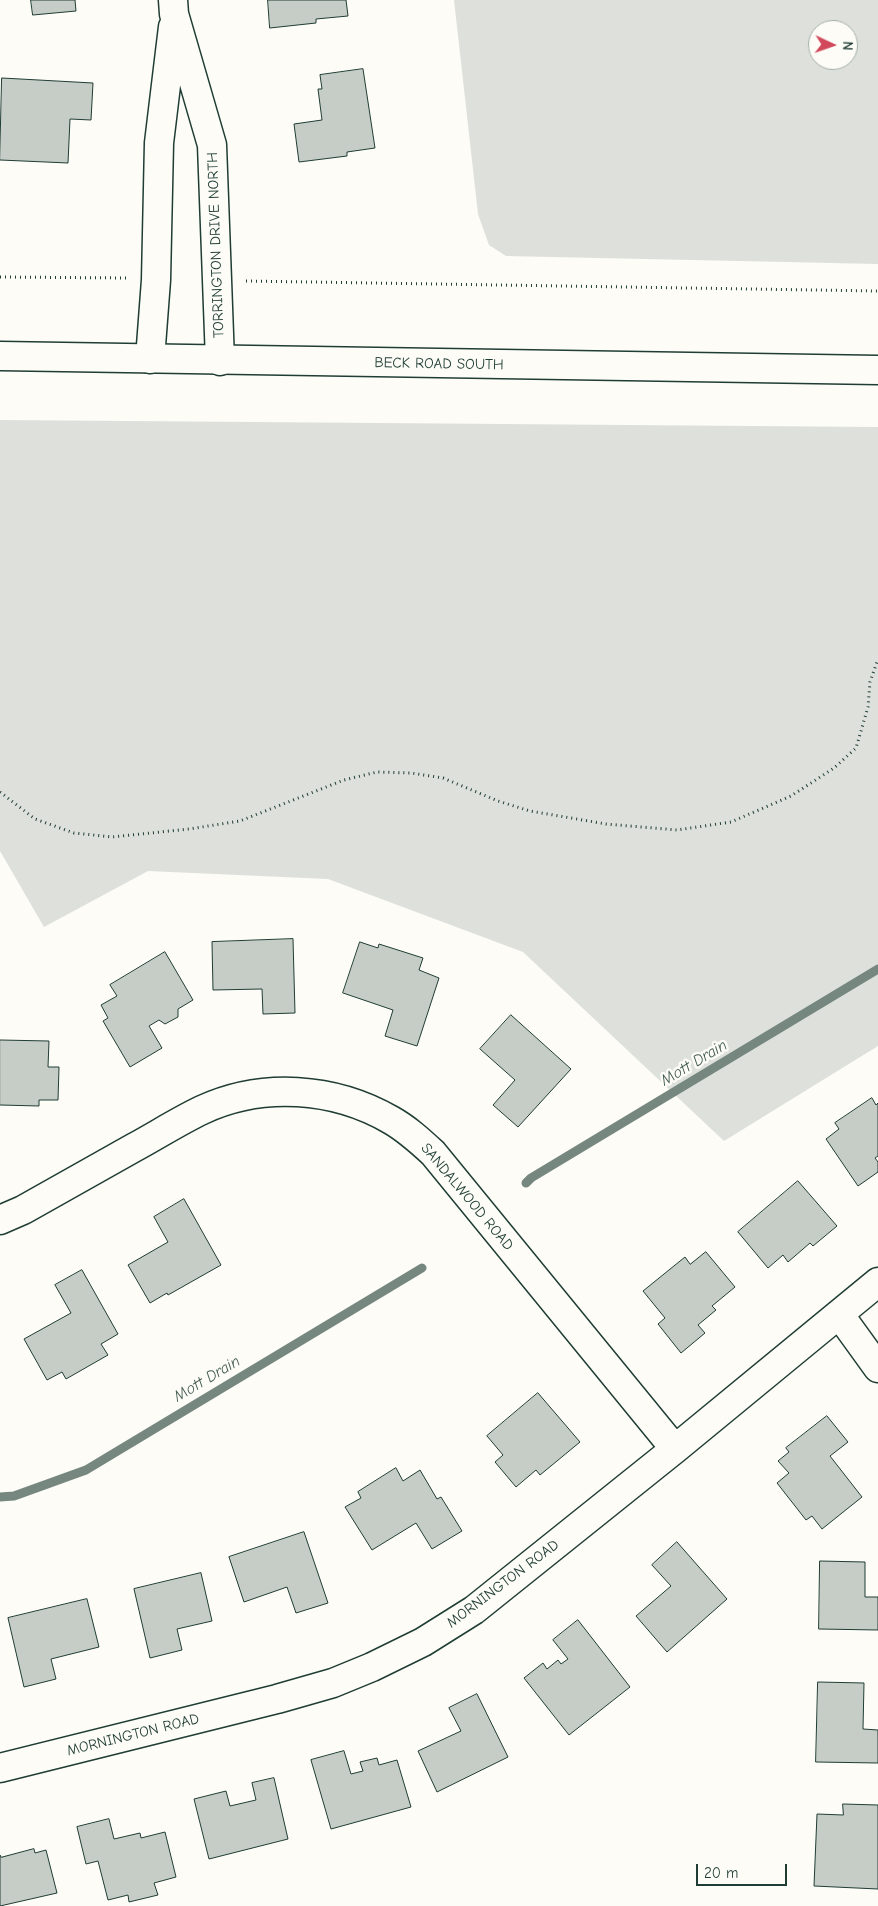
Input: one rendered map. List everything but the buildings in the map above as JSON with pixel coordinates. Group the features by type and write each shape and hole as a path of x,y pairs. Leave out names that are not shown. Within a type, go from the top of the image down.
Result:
{"street":[{"name":"TORRINGTON DRIVE NORTH","path":"150,359 156,280 159,143 174,7"},
{"name":"TORRINGTON DRIVE NORTH","path":"174,7 212,145 220,361"},
{"name":"BECK ROAD SOUTH","path":"0,356 878,370"},
{"name":"SANDALWOOD ROAD","path":"0,1220 23,1210 202,1110 243,1096 277,1091 303,1092 337,1098 370,1109 393,1121 433,1153 675,1449"},
{"name":"MORNINGTON ROAD","path":"0,1768 277,1699 333,1683 372,1667 423,1642 474,1610 675,1449 878,1282"},
{"path":"839,1314 878,1368"}],"path":[{"path":"0,277 130,278"},
{"path":"238,281 878,291"},
{"path":"0,792 35,819 74,833 112,837 189,829 240,821 344,780 377,772 411,773 443,778 498,801 530,811 606,824 677,830 732,822 791,796 834,768 856,748 868,707 870,682 878,660"}],"shaded area":[{"path":"454,0 878,0 878,264 506,256 489,245 478,214"},
{"path":"0,420 878,427 878,1046 724,1141 523,952 328,879 148,871 44,927 0,851"}],"waterway":[{"name":"Mott Drain","path":"526,1183 531,1178 878,969"},
{"name":"Mott Drain","path":"0,1497 14,1496 86,1470 422,1268"}]}
